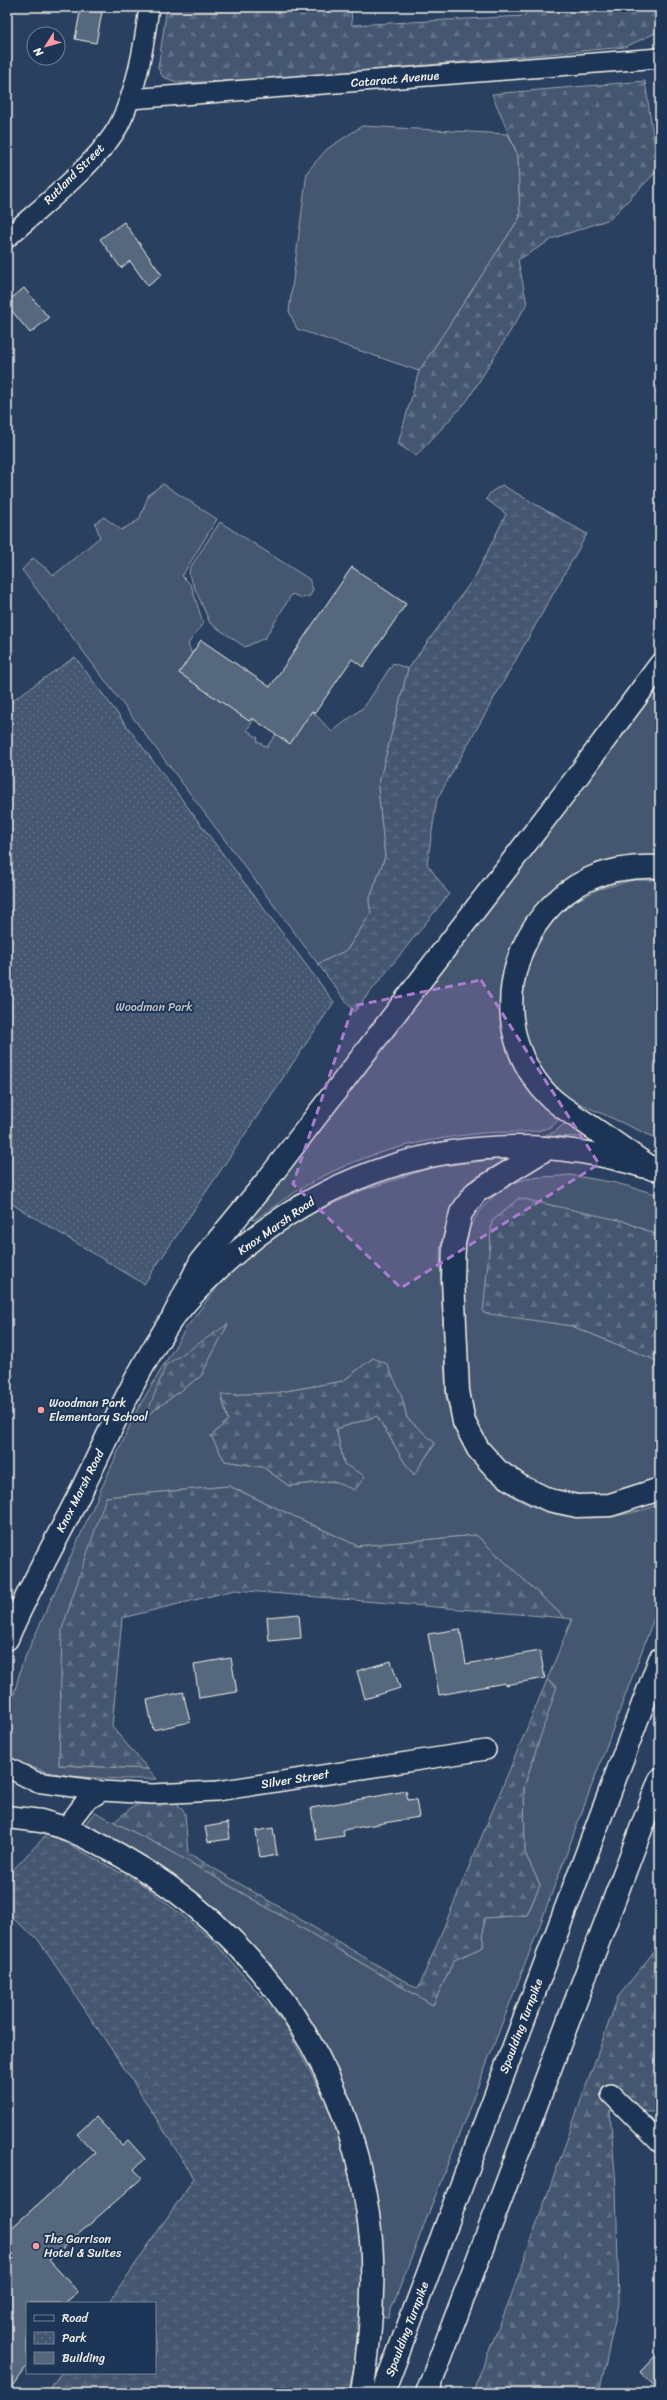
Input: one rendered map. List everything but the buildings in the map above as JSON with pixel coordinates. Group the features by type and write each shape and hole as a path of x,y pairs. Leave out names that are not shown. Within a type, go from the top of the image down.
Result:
{"main road":[{"path":"174,1315 200,1261 265,1183 572,784 660,665"},
{"path":"656,1170 588,1124 569,1113 541,1087 521,1055 512,1018 511,999 512,980 524,943 533,927 558,899 589,879 606,872 637,867 660,867"},
{"name":"Knox Marsh Road","path":"7,1639 32,1584 132,1387 174,1315 210,1276 250,1241 288,1215 328,1191 373,1172 428,1154 495,1147 546,1149 610,1156 656,1170"},
{"path":"546,1149 476,1192 461,1213 454,1243 453,1279 458,1391 464,1422 478,1449 497,1470 520,1486 549,1500 576,1506 610,1505 660,1488"},
{"name":"Spaulding Turnpike","path":"383,2393 660,1659"},
{"path":"427,2393 658,1787"},
{"path":"7,1817 41,1821 66,1828 97,1842 134,1862 186,1898 237,1944 277,1993 301,2027 319,2060 348,2130 359,2166 369,2226 372,2279 370,2342 362,2393"}],"street":[{"name":"Rutland Street","path":"7,238 86,166 118,126 130,99 139,65 149,7"},
{"name":"Cataract Avenue","path":"130,99 660,58"},
{"name":"Silver Street","path":"7,1767 36,1782 102,1792 152,1794 217,1791 486,1750"},
{"path":"66,1828 85,1802 102,1792"},
{"path":"611,2094 660,2143"}],"highlighted area":[{"path":"481,980 599,1164 401,1288 293,1184 353,1006"}],"green space":[{"path":"167,7 351,7 352,25 524,16 531,7 660,7 660,31 625,47 286,78 180,83 163,77 158,68"},
{"path":"645,81 658,170 610,219 554,238 518,260 527,304 467,401 416,456 398,444 419,371 520,217 518,156 492,94"},
{"path":"362,126 508,134 518,156 520,217 419,371 297,329 289,311 307,172 327,149"},
{"path":"163,484 217,519 182,576 191,585 203,623 188,644 192,654 249,721 252,718 254,719 247,730 258,738 257,741 267,747 276,734 312,711 332,732 365,706 393,663 408,669 378,787 385,857 369,901 371,913 347,950 318,964 22,570 33,558 54,575 100,537 95,523 104,517 121,530 139,520 149,494"},
{"path":"502,485 587,534 437,799 427,864 449,894 354,1012 318,964 347,950 371,913 369,901 385,857 378,787 408,669 476,575 506,514 486,499 491,492"},
{"path":"220,522 309,579 313,589 310,596 302,598 292,594 265,638 245,647 210,623 189,575 190,568"},
{"name":"Woodman Park","path":"75,657 334,1002 144,1284 7,1201 7,704"},
{"path":"660,681 660,859 563,883 534,909 514,941 502,979 502,1018 561,1117 552,1126 538,1131 491,1132 449,1137 390,1150 362,1159 309,1184 255,1220 245,1218"},
{"path":"633,880 660,880 660,1140 574,1101 571,1105 538,1070 521,1024 523,975 544,928 568,905 599,889"},
{"path":"567,1121 586,1134 582,1137 543,1136 555,1132"},
{"path":"500,1159 503,1161 494,1170 481,1176 472,1183 457,1201 447,1221 440,1255 446,1397 458,1433 476,1463 499,1486 526,1503 556,1514 589,1518 624,1515 660,1504 660,1602 534,1941 388,2318 380,2317 339,2079 183,1885 120,1844 85,1824 95,1812 169,1850 433,2005 454,1960 483,1947 484,1918 527,1915 540,1885 525,1853 524,1787 556,1686 547,1680 572,1619 565,1618 476,1535 358,1546 229,1486 106,1497 59,1765 148,1769 157,1779 90,1778 55,1774 27,1765 25,1771 12,1761 7,1752 7,1720 22,1664 137,1410 186,1328 221,1282 257,1250 295,1221 363,1190 433,1167","holes":["227,1325 201,1376 147,1415","373,1358 401,1394 407,1418 435,1444 414,1474 405,1463 377,1416 336,1429 344,1464 331,1481 289,1486 263,1467 225,1461 211,1436 228,1420 222,1395 275,1393 343,1381"]},
{"path":"570,1175 616,1183 660,1195 660,1236 623,1221 483,1312 572,1326 660,1362 660,1478 644,1486 617,1495 599,1498 576,1497 547,1489 520,1475 508,1466 489,1445 481,1431 466,1385 462,1245 472,1223 486,1204 504,1188 526,1179"},
{"path":"519,1198 623,1221 660,1236 660,1362 572,1326 483,1313 492,1221"},
{"path":"228,1324 201,1376 146,1416 166,1365"},
{"path":"373,1358 387,1364 401,1394 407,1418 435,1443 414,1475 405,1463 377,1416 336,1429 344,1464 365,1476 355,1490 331,1481 289,1486 263,1467 225,1461 211,1436 228,1420 221,1395 275,1393 343,1381"},
{"path":"229,1486 358,1546 476,1535 565,1618 235,1590 122,1618 112,1727 148,1769 59,1765 62,1629 106,1497"},
{"path":"547,1680 557,1686 524,1787 525,1853 540,1885 527,1915 484,1918 483,1947 454,1960 433,2005 169,1850 114,1822 138,1802 176,1802 185,1813 188,1853 418,1989"},
{"path":"48,1833 145,1886 212,1939 284,2023 326,2101 350,2170 357,2206 363,2278 358,2349 348,2393 47,2393 60,2374 156,2374 156,2302 110,2302 194,2178 126,2071 37,1938 7,1914 7,1876"},
{"path":"660,1944 660,2095 654,2112 610,2111 616,2186 619,2303 599,2393 472,2393 510,2299 618,1997"}],"place":[{"name":"Woodman Park Elementary School","path":"41,1410"},
{"name":"The Garrison Hotel & Suites","path":"36,2246"}]}
